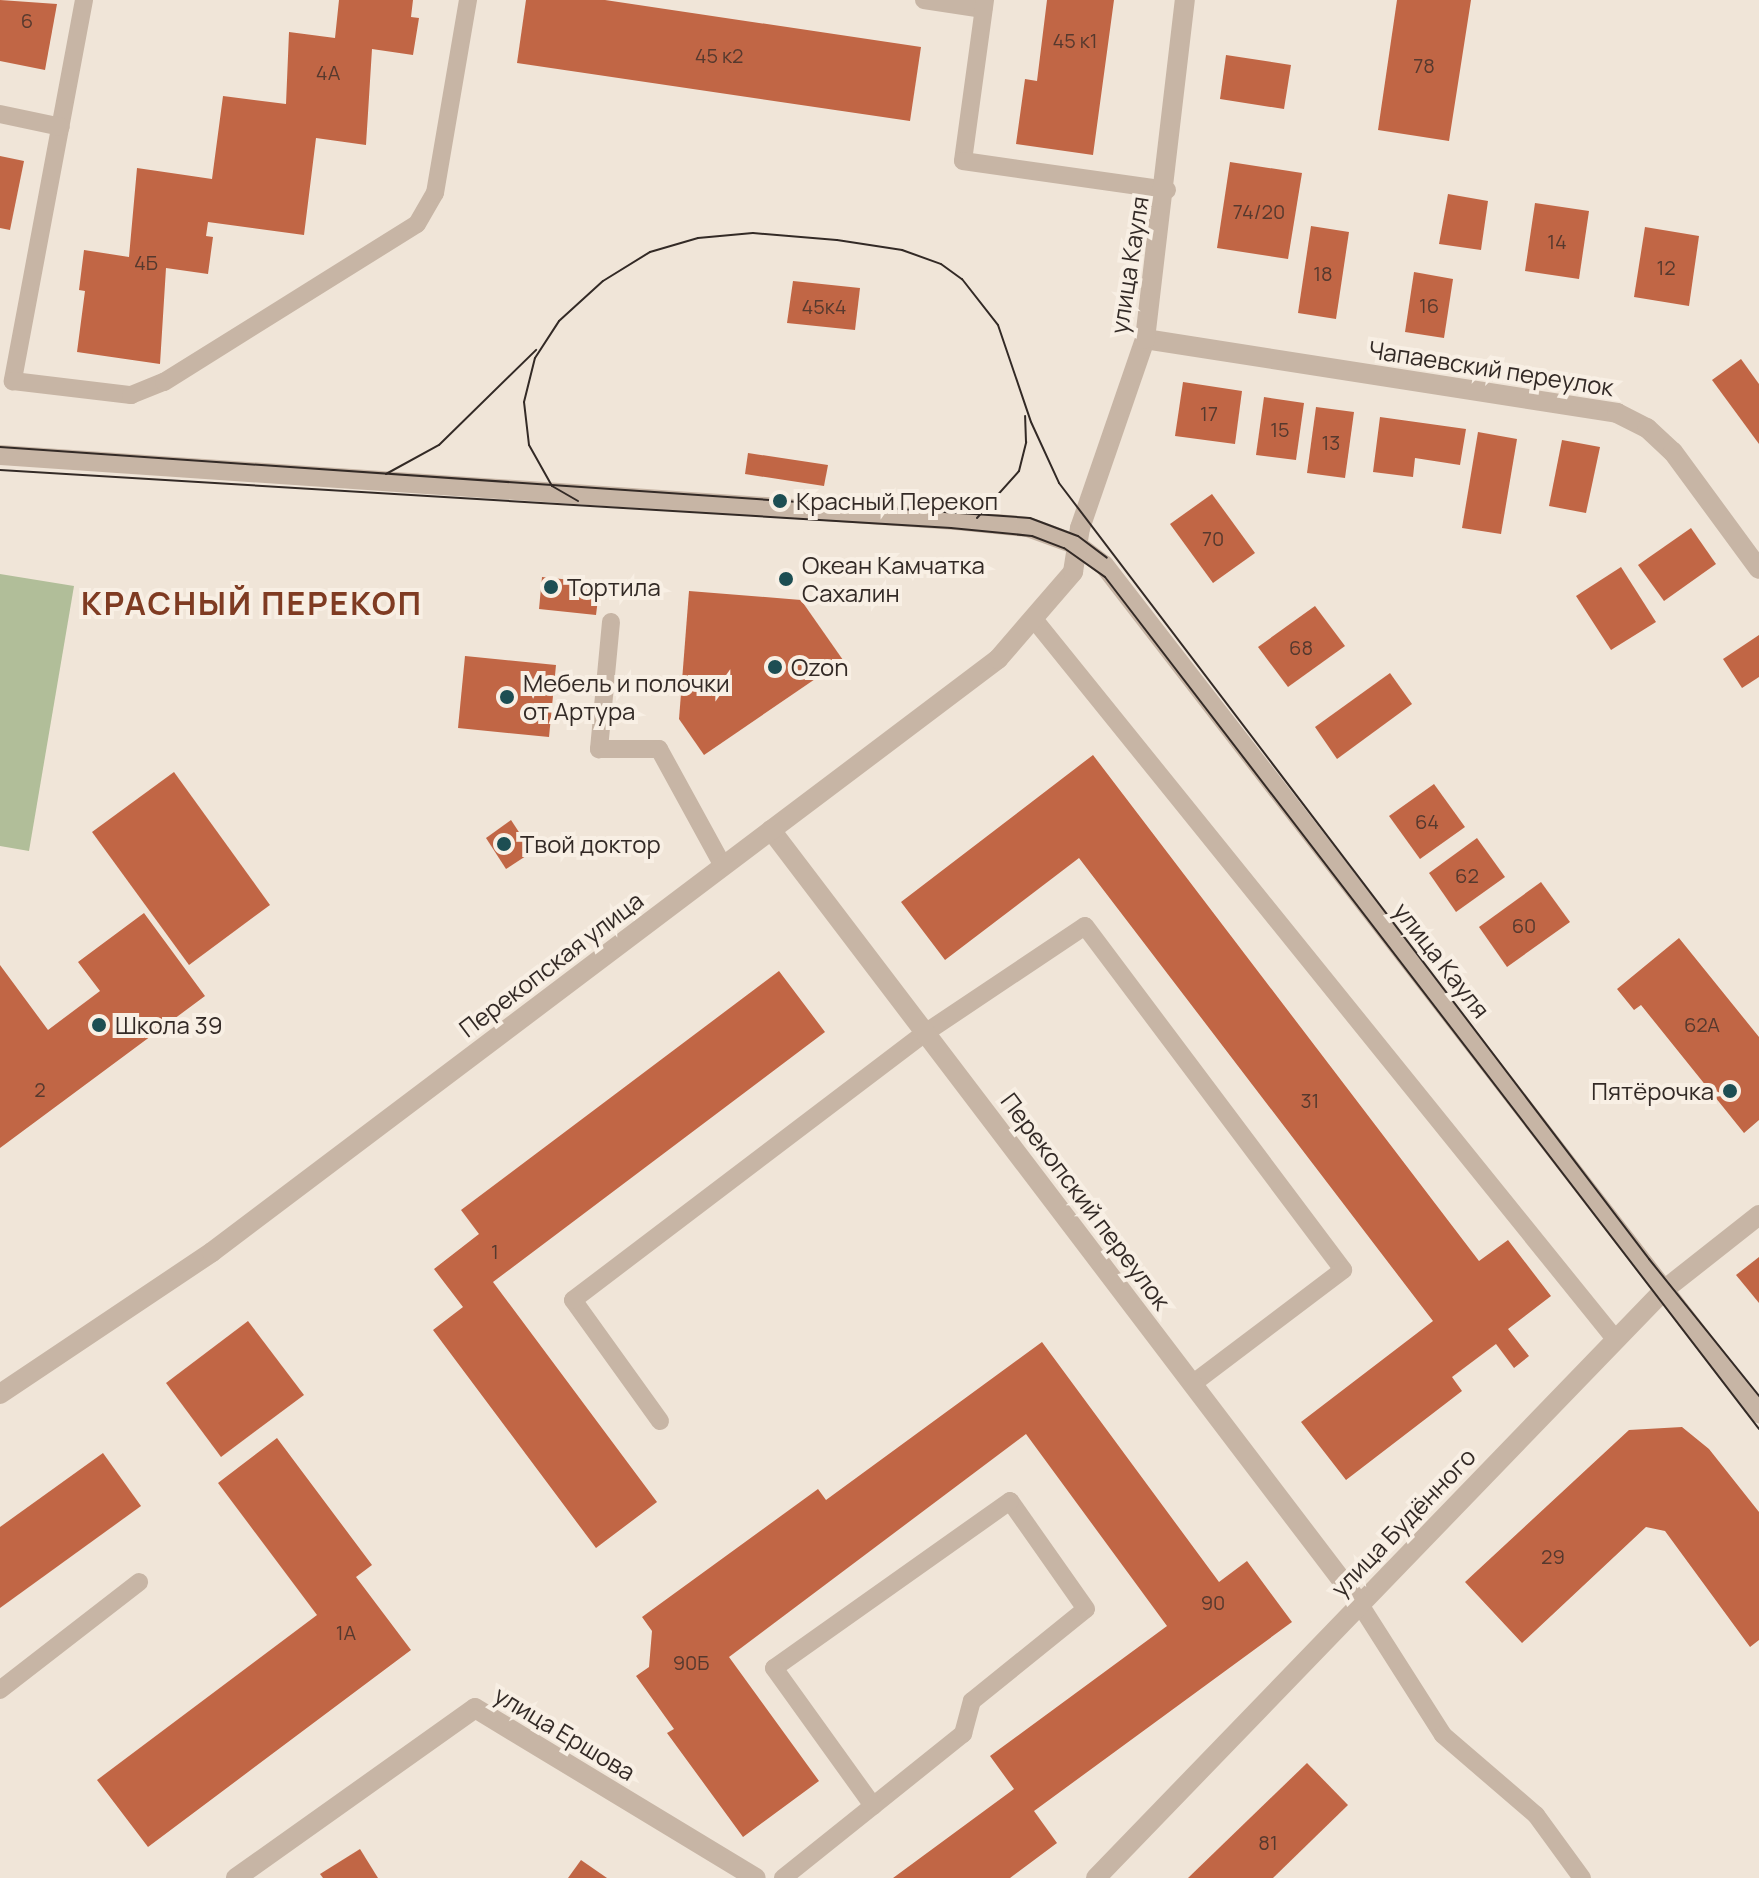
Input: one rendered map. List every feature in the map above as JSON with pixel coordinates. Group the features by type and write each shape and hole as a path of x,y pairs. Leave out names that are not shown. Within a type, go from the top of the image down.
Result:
{"street":[{"name":"улица Кауля","path":"1185,0 1167,190 1145,339 1078,537 1104,565 1759,1413"},
{"name":"Чапаевский переулок","path":"1145,339 1617,413 1647,428 1673,452 1759,569"},
{"path":"0,455 956,520 1028,527 1078,537"},
{"name":"Перекопская улица","path":"0,1394 212,1252 998,659 1073,572 1078,537"},
{"name":"Перекопский переулок","path":"771,830 1359,1603"},
{"name":"улица Будённого","path":"1096,1878 1664,1290 1759,1215"},
{"name":"улица Ершова","path":"236,1878 475,1708 756,1878"}],"lane":[{"path":"84,0 13,381 131,395 164,382 417,224 435,193 468,0"},
{"path":"924,0 984,4 963,161 1167,190"},
{"path":"0,114 61,127"},
{"path":"1033,618 1616,1340"},
{"path":"611,622 599,749 659,749 723,866"},
{"path":"660,1421 573,1300 925,1033 1085,926 1343,1270 1192,1384"},
{"path":"783,1878 873,1806 963,1734 972,1701 1086,1609 1010,1501 774,1668 873,1806"},
{"path":"0,1690 139,1582"},
{"path":"1359,1603 1443,1735 1536,1815 1582,1878"}],"green space":[{"path":"0,574 74,586 29,851 0,846"}],"building":[{"path":"0,0 57,4 45,70 0,61"},
{"path":"339,0 413,0 411,17 419,18 413,55 372,49 366,145 316,138 304,235 208,222 206,236 213,237 208,274 166,268 160,364 77,352 85,291 79,290 84,250 129,257 137,168 212,179 223,96 286,104 289,32 335,38"},
{"path":"526,0 605,0 921,47 910,121 517,63"},
{"path":"1047,0 1114,0 1093,155 1016,144 1025,79 1037,81"},
{"path":"1397,0 1471,0 1449,141 1378,130"},
{"path":"1226,55 1291,65 1284,109 1220,99"},
{"path":"0,156 24,161 10,230 0,228"},
{"path":"1230,162 1302,173 1288,259 1217,248"},
{"path":"1448,194 1488,201 1481,250 1439,244"},
{"path":"1535,203 1589,211 1579,279 1525,271"},
{"path":"1311,226 1349,232 1336,319 1298,313"},
{"path":"1645,227 1699,236 1689,306 1634,297"},
{"path":"1414,272 1453,279 1444,338 1405,332"},
{"path":"793,281 860,288 855,330 787,323"},
{"path":"1741,359 1759,384 1759,444 1712,380"},
{"path":"1183,382 1242,391 1235,444 1175,436"},
{"path":"1264,397 1304,403 1296,460 1256,455"},
{"path":"1316,407 1354,412 1345,478 1307,473"},
{"path":"1380,417 1466,429 1460,465 1415,458 1413,477 1373,472"},
{"path":"1478,432 1517,439 1501,534 1462,528"},
{"path":"1562,440 1600,447 1586,513 1549,506"},
{"path":"748,453 828,465 824,486 745,474"},
{"path":"1212,494 1255,553 1213,583 1170,524"},
{"path":"1691,528 1716,564 1664,601 1638,565"},
{"path":"1621,567 1656,622 1611,650 1576,596"},
{"path":"542,577 600,583 596,615 539,609"},
{"path":"689,591 801,600 843,660 704,755 679,719"},
{"path":"1315,606 1345,646 1288,687 1258,647"},
{"path":"1759,635 1759,677 1742,688 1723,659"},
{"name":"Мебель и полочки от Артура","path":"465,656 556,665 549,737 458,728"},
{"path":"1390,673 1412,704 1337,759 1315,727"},
{"path":"1093,755 1479,1261 1508,1240 1551,1296 1508,1329 1529,1356 1514,1368 1496,1344 1452,1377 1462,1391 1346,1480 1301,1422 1433,1321 1079,858 945,960 901,902"},
{"path":"174,772 270,905 189,965 92,832"},
{"path":"1434,784 1465,827 1420,859 1389,816"},
{"path":"511,820 532,852 506,869 486,838"},
{"path":"1477,838 1505,877 1456,912 1429,873"},
{"path":"1541,882 1570,922 1507,967 1479,927"},
{"path":"144,913 205,996 0,1148 0,965 48,1030 100,991 78,962"},
{"path":"1679,938 1759,1037 1759,1120 1744,1133 1641,1005 1634,1010 1617,989"},
{"path":"779,971 825,1032 493,1282 657,1502 596,1548 433,1330 463,1307 434,1269 479,1234 461,1210"},
{"path":"1759,1257 1759,1303 1736,1275"},
{"path":"248,1321 304,1395 221,1457 166,1383"},
{"path":"1042,1342 1219,1582 1247,1561 1292,1622 1034,1811 1057,1843 1010,1878 893,1878 1014,1789 990,1756 1167,1626 1026,1434 729,1657 819,1781 743,1837 667,1733 674,1729 636,1676 649,1667 652,1631 642,1617 818,1489 826,1500"},
{"path":"1682,1427 1709,1449 1759,1512 1759,1640 1750,1647 1665,1531 1646,1527 1522,1643 1465,1582 1629,1430"},
{"path":"277,1438 372,1565 356,1577 411,1650 148,1847 97,1780 317,1615 218,1483"},
{"path":"103,1453 141,1506 0,1608 0,1527"},
{"path":"1307,1763 1348,1805 1273,1878 1188,1878"},
{"path":"360,1849 378,1878 323,1878 320,1874"},
{"path":"581,1860 607,1878 568,1878"}],"tram line":[{"path":"578,501 552,486 529,445 524,402 535,358 559,321 603,281 650,252 698,238 753,233 837,240 902,250 941,264 962,279 998,325 1031,422 1059,483 1649,1259 1759,1396"},
{"path":"386,474 439,445 536,350"},
{"path":"977,518 1019,471 1026,442 1025,416"},
{"path":"0,447 1030,518 1078,536 1107,558"},
{"path":"0,470 951,528 1032,536 1064,548 1105,577 1759,1429"}],"place":[{"name":"Красный Перекоп","path":"780,501"},
{"name":"Океан Камчатка Сахалин","path":"786,579"},
{"name":"Тортила","path":"551,587"},
{"name":"Ozon","path":"775,667"},
{"name":"Мебель и полочки от Артура","path":"507,697"},
{"name":"Твой доктор","path":"504,844"},
{"name":"Школа 39","path":"99,1025"},
{"name":"Пятёрочка","path":"1730,1091"}],"district":[{"name":"КРАСНЫЙ ПЕРЕКОП","path":"252,603"}]}
